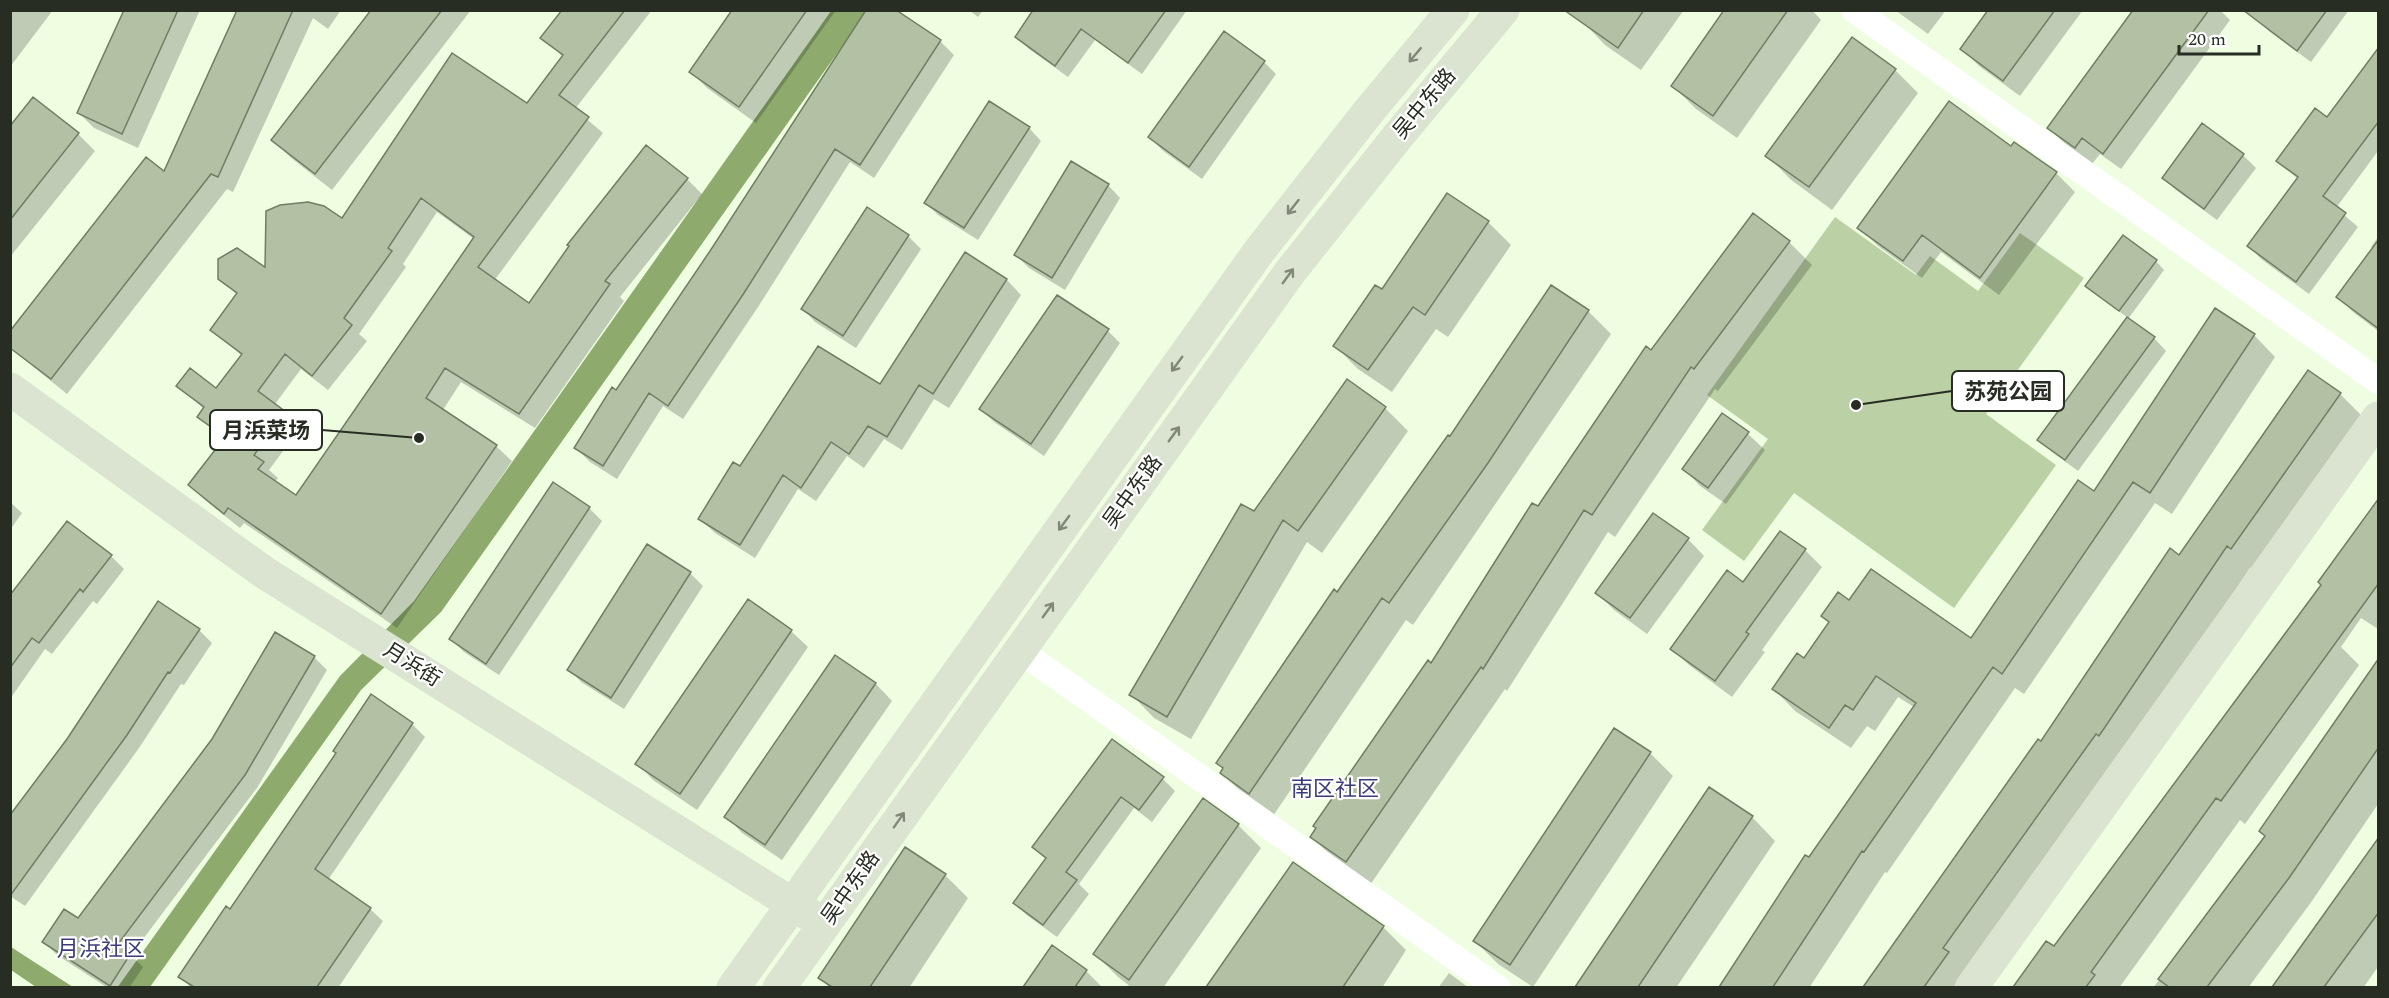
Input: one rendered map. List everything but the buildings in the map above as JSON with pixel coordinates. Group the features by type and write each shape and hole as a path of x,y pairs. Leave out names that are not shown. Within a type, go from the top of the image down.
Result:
{"main road":[{"name":"吴中东路","path":"733,987 1260,249 1369,111 1453,10"},
{"name":"吴中东路","path":"779,987 1290,273 1398,136 1503,10"},
{"name":"月浜街","path":"10,389 265,573 793,903 824,925"},
{"path":"1971,987 2379,418"}],"street":[{"path":"1854,10 2379,381"},
{"path":"1019,650 1498,987"}],"shaded area":[{"path":"831,11 867,11 441,612 361,690 150,987 117,988 340,676 414,601"},
{"path":"1835,217 1916,275 1930,256 1978,291 2020,233 2084,278 1986,414 2056,465 1954,608 1794,493 1744,561 1702,530 1768,439 1707,395"},
{"path":"10,947 73,987 36,987 11,970"}],"place":[{"name":"苏苑公园","path":"1856,405"},
{"name":"月浜菜场","path":"419,438"}],"district":[{"name":"南区社区","path":"1335,789"},
{"name":"月浜社区","path":"101,949"}]}
